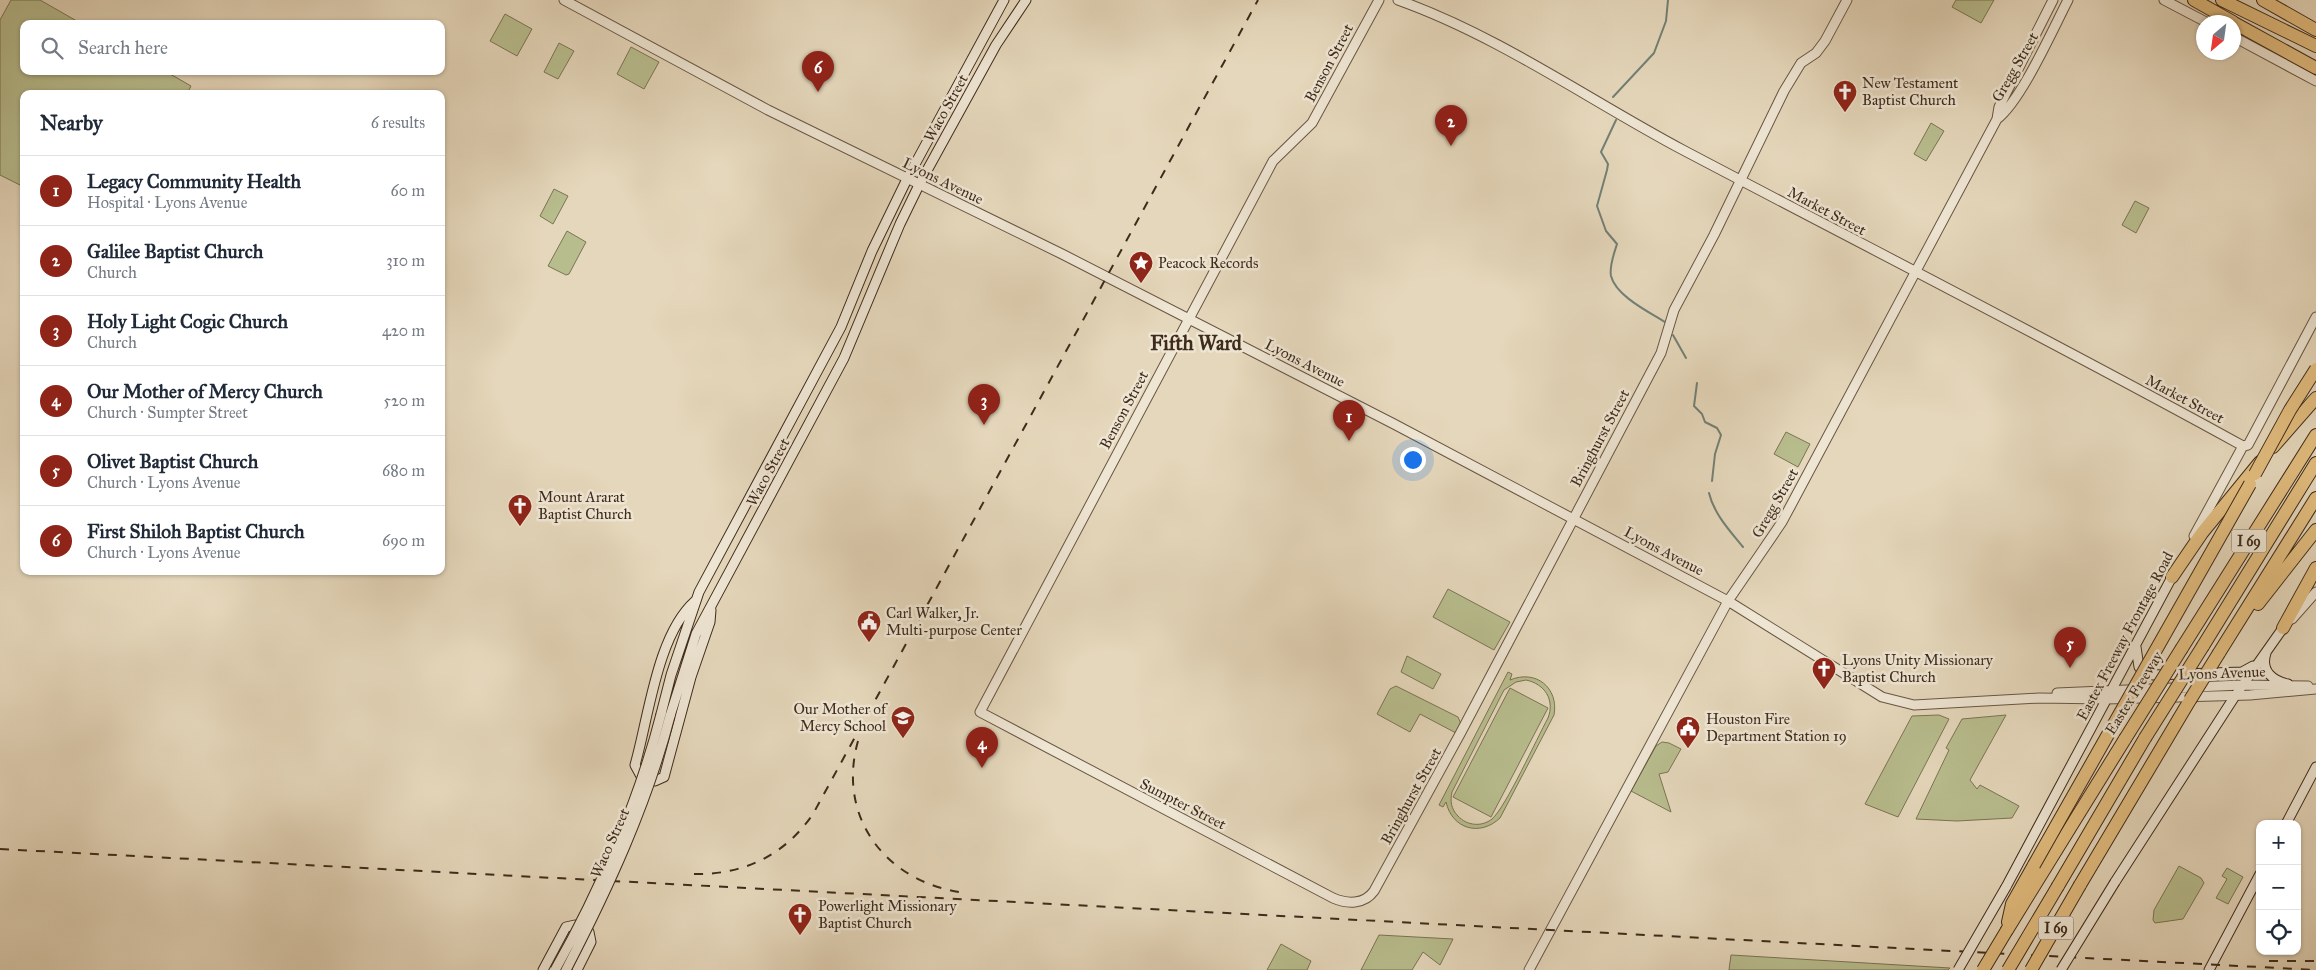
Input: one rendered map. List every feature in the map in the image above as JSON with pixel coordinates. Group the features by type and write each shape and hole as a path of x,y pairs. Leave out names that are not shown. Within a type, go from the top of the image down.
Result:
{"highway":[{"path":"2194,0 2219,15"},
{"path":"2222,0 2316,46"},
{"path":"2264,0 2316,23"},
{"path":"2264,0 2316,30"},
{"path":"2241,27 2316,68"},
{"path":"2007,930 2012,904 2290,410 2316,369"},
{"path":"2172,576 2233,492 2316,398"},
{"name":"Eastex Freeway","path":"1982,970 2316,435"},
{"path":"2008,970 2146,738 2316,463"},
{"name":"I 69","path":"2031,970 2166,739 2316,498"},
{"path":"2219,653 2316,530"},
{"path":"2283,628 2316,568"}],"street":[{"name":"Lyons Avenue","path":"564,0 768,110 1189,319 1728,601 1882,697 1914,705 2039,698 2106,700 2235,696 2316,688"},
{"name":"Waco Street","path":"566,970 637,818 657,765 671,675 697,599 841,327 872,251 907,179 1004,0"},
{"name":"Waco Street","path":"555,970 629,814 696,634 844,358 900,224 919,185 996,45 1026,0"},
{"name":"Benson Street","path":"980,712 1273,161 1312,123 1379,0"},
{"name":"Market Street","path":"1398,0 1449,20 1740,180 2243,446"},
{"name":"Bringhurst Street","path":"1374,891 1574,520 1661,353 1674,310 1714,235 1796,70 1801,63 1816,53 1847,0"},
{"name":"Gregg Street","path":"1531,970 1728,601 1782,522 1997,119 1999,107 2053,0"},
{"name":"Gregg Street","path":"1997,119 2006,112 2022,86 2068,0"},
{"path":"2164,0 2196,17"},
{"path":"2241,41 2316,81"},
{"path":"960,81 972,88"},
{"name":"Eastex Freeway Frontage Road","path":"1958,970 2006,887 2172,576 2243,446 2248,445 2316,317"},
{"path":"2061,970 2115,882 2242,685 2283,628 2316,592"},
{"path":"697,599 682,612 660,664 635,765 641,776 655,781 664,777 691,677 710,622 712,605"},
{"path":"2136,644 2138,667 2146,673 2242,672 2258,663"},
{"path":"2268,649 2264,661 2267,671 2274,680 2288,684"},
{"name":"Lyons Avenue","path":"2039,698 2054,694 2111,690 2242,685 2288,684 2316,688"},
{"name":"Sumpter Street","path":"980,712 1333,898 1346,903 1357,902 1371,896 1374,891"},
{"path":"2288,820 2316,767"},
{"path":"2209,970 2256,882"},
{"path":"543,970 566,927 575,925 588,932 591,942 577,970"}],"green space":[{"path":"11,0 40,0 75,20 20,20 20,75 172,75 191,86 189,90 20,90 20,185 0,175 0,20"},
{"path":"1956,0 1994,0 1981,23 1952,7"},
{"path":"505,14 532,29 517,56 490,41"},
{"path":"559,43 574,51 558,79 544,72"},
{"path":"631,47 659,62 644,89 617,74"},
{"path":"1931,123 1944,131 1926,161 1914,154"},
{"path":"554,189 568,196 553,224 540,216"},
{"path":"2135,201 2149,208 2136,233 2122,225"},
{"path":"567,231 586,242 569,274 566,275 548,266"},
{"path":"1786,432 1810,444 1798,467 1774,454"},
{"path":"1448,589 1510,622 1494,650 1433,617"},
{"path":"1407,656 1441,674 1433,689 1401,672"},
{"path":"1508,672 1512,674 1510,680 1529,677 1544,683 1553,697 1555,705 1554,715 1500,818 1484,827 1468,827 1454,819 1446,802 1443,807 1439,805","holes":["1526,680 1533,682 1547,694 1550,705 1548,718 1513,787 1498,812 1488,822 1479,824 1466,822 1452,808 1452,792 1504,690 1516,682"]},
{"path":"1396,686 1458,717 1461,724 1456,733 1420,714 1410,732 1377,714 1390,689"},
{"path":"1510,688 1548,708 1491,817 1453,797"},
{"path":"1939,715 1949,719 1898,817 1865,804 1912,716"},
{"path":"2006,715 1970,780 1977,789 1980,785 2019,806 2012,818 1957,821 1916,819 1949,750 1946,748 1962,719"},
{"path":"1662,742 1681,749 1668,772 1659,774 1671,812 1631,791 1656,746"},
{"path":"2179,866 2201,878 2204,883 2183,919 2155,923 2153,920 2154,910"},
{"path":"2227,868 2243,877 2228,904 2216,898 2227,879 2222,876"},
{"path":"1379,935 1453,939 1440,965 1423,952 1412,970 1361,970"},
{"path":"1281,944 1311,961 1307,970 1267,970"},
{"path":"1731,955 1950,968 1948,970 1729,970"}],"waterway":[{"path":"1613,97 1654,53 1666,21 1668,0"},
{"path":"1616,120 1601,152 1608,164 1597,206 1606,231 1617,244 1611,264 1611,276 1614,283 1626,297 1665,322"},
{"path":"1673,335 1686,358"},
{"path":"1697,383 1694,406 1702,414 1705,422 1717,428 1721,435 1715,454 1712,481"},
{"path":"1709,493 1719,515 1743,547"}],"railway":[{"path":"694,874 730,871 762,860 790,841 813,814 1258,0"},
{"path":"858,741 853,770 855,796 862,821 874,843 892,862 913,876 938,887 966,893"},
{"path":"0,849 2316,970"},
{"path":"2269,961 2316,961"}],"place":[{"name":"First Shiloh Baptist Church","path":"818,92"},
{"name":"New Testament Baptist Church","path":"1845,113"},
{"name":"Galilee Baptist Church","path":"1451,146"},
{"name":"Peacock Records","path":"1141,284"},
{"name":"Holy Light Cogic Church","path":"984,425"},
{"name":"Legacy Community Health","path":"1349,441"},
{"name":"Mount Ararat Baptist Church","path":"520,527"},
{"name":"Carl Walker, Jr. Multi-purpose Center","path":"869,643"},
{"name":"Olivet Baptist Church","path":"2070,668"},
{"name":"Lyons Unity Missionary Baptist Church","path":"1824,690"},
{"name":"Our Mother of Mercy School","path":"903,739"},
{"name":"Houston Fire Department Station 19","path":"1688,749"},
{"name":"Our Mother of Mercy Church","path":"982,768"},
{"name":"Powerlight Missionary Baptist Church","path":"800,936"}],"district":[{"name":"Fifth Ward","path":"1196,343"}]}
